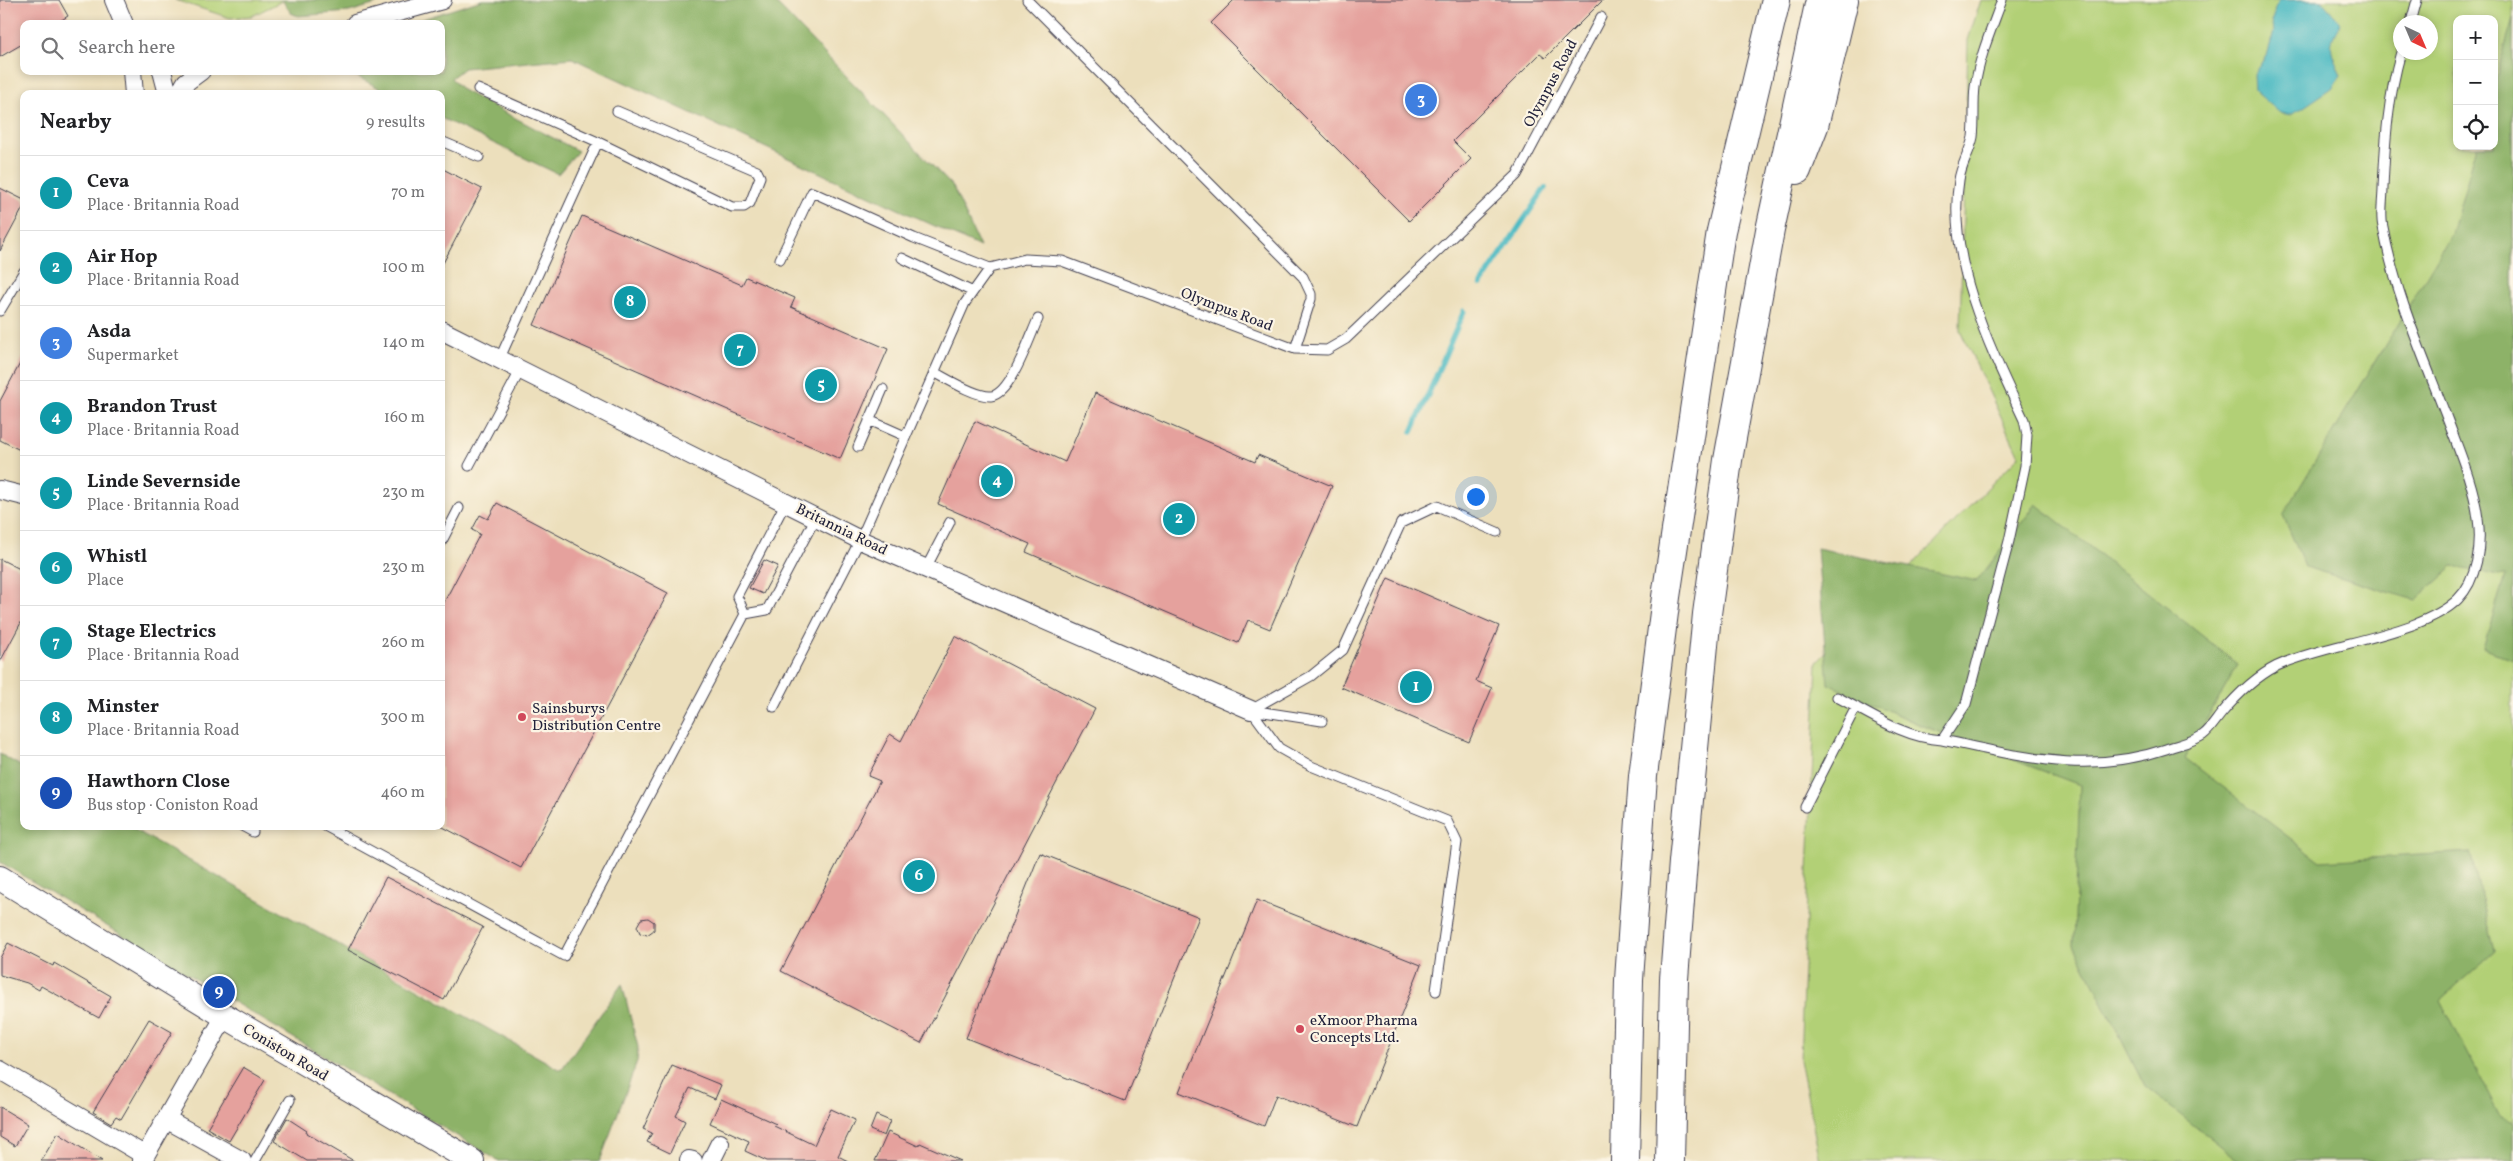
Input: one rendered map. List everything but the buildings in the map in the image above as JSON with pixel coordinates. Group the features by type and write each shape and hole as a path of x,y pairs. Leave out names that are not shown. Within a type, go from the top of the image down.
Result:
{"highway":[{"path":"1625,1161 1628,980 1642,786 1666,597 1721,231 1776,0"},
{"path":"1670,1161 1674,979 1683,862 1707,614 1728,460 1765,256 1820,0"},
{"path":"1765,256 1814,126 1844,0"}],"street":[{"path":"114,0 122,20"},
{"path":"366,20 407,5 442,0"},
{"path":"132,75 134,90"},
{"path":"163,75 167,90"},
{"path":"181,90 186,82 196,75"},
{"name":"Britannia Road","path":"445,332 860,540 1251,710"},
{"path":"0,490 20,495"},
{"name":"Coniston Road","path":"0,878 225,1016 472,1161"},
{"path":"0,1070 143,1158 225,1016"},
{"path":"166,1119 242,1161"},
{"path":"711,1161 720,1143"}],"lane":[{"path":"1027,0 1304,277 1311,294 1311,299 1295,349"},
{"path":"1942,740 1966,704 2009,541 2025,466 2027,435 2024,420 1985,334 1961,254 1958,232 1959,178 1971,148 1975,88 1979,65 2002,0"},
{"path":"2413,15 2418,0"},
{"name":"Olympus Road","path":"990,268 1025,260 1062,261 1295,349 1327,350 1346,339 1516,174 1600,17"},
{"path":"1837,697 1904,731 1930,739 2017,756 2070,762 2095,764 2141,758 2203,735 2239,692 2269,670 2294,658 2409,625 2439,614 2458,599 2470,582 2478,554 2478,520 2464,464 2414,334 2388,256 2382,222 2388,110 2399,60"},
{"path":"478,89 598,142 732,206 744,207 750,203 760,177 757,171 617,111"},
{"path":"499,360 598,142"},
{"path":"445,143 479,157"},
{"path":"774,707 860,540 971,292 990,268 914,238 812,192 780,259"},
{"path":"902,258 971,292"},
{"path":"0,311 20,278"},
{"path":"934,372 976,392 990,396 1002,392 1014,374 1038,319"},
{"path":"469,466 521,369"},
{"path":"858,447 883,389"},
{"path":"869,420 905,436"},
{"path":"745,614 737,596 786,502"},
{"path":"1251,710 1311,676 1343,650 1401,523 1437,506 1497,532"},
{"path":"445,535 459,508"},
{"path":"745,614 767,610 816,518"},
{"path":"926,568 950,522"},
{"path":"332,830 564,956 745,614"},
{"path":"1804,807 1856,707"},
{"path":"1251,710 1322,721"},
{"path":"1251,710 1279,748 1311,766 1447,821 1457,842 1436,991"},
{"path":"249,830 253,832"},
{"path":"255,1161 290,1100"}],"green space":[{"path":"175,0 282,1 252,16 230,18"},
{"path":"282,0 375,0 376,4 349,12 298,16 291,13"},
{"path":"482,0 773,0 953,187 980,247 572,58 464,68 451,78 462,90 578,151 558,174 445,120 445,90 383,90 354,75 445,75 445,20 420,20"},
{"path":"1981,0 2513,0 2513,1161 1820,1161 1800,1060 1817,662 2019,456 1960,330 1968,40"},
{"path":"2513,18 2513,660 2483,648 2505,576 2453,567 2415,600 2305,567 2283,515 2452,234 2476,150 2498,150 2498,71"},
{"path":"2036,504 2238,664 2185,758 2320,861 2470,852 2495,951 2440,1000 2501,1117 2513,1122 2513,1161 2239,1161 2145,1087 2074,945 2080,785 1918,724 1828,684 1817,548 1977,581"},
{"path":"0,754 20,766 20,830 135,830 561,1070 622,984 638,1047 637,1062 600,1161 499,1161 0,862"}],"water":[{"path":"2279,0 2321,0 2341,23 2333,38 2332,49 2341,75 2332,88 2292,115 2280,113 2255,91 2254,75 2267,56 2274,31 2271,22"}],"waterway":[{"path":"1481,284 1545,188"},
{"path":"1412,432 1464,311"}],"place":[{"name":"Asda","path":"1421,100"},
{"name":"Minster","path":"630,302"},
{"name":"Stage Electrics","path":"740,350"},
{"name":"Linde Severnside","path":"821,385"},
{"name":"Brandon Trust","path":"997,481"},
{"name":"Air Hop","path":"1179,519"},
{"name":"Ceva","path":"1416,687"},
{"name":"Sainsburys Distribution Centre","path":"522,717"},
{"name":"Whistl","path":"919,876"},
{"name":"Hawthorn Close","path":"219,992"},
{"name":"eXmoor Pharma Concepts Ltd.","path":"1300,1029"}]}
